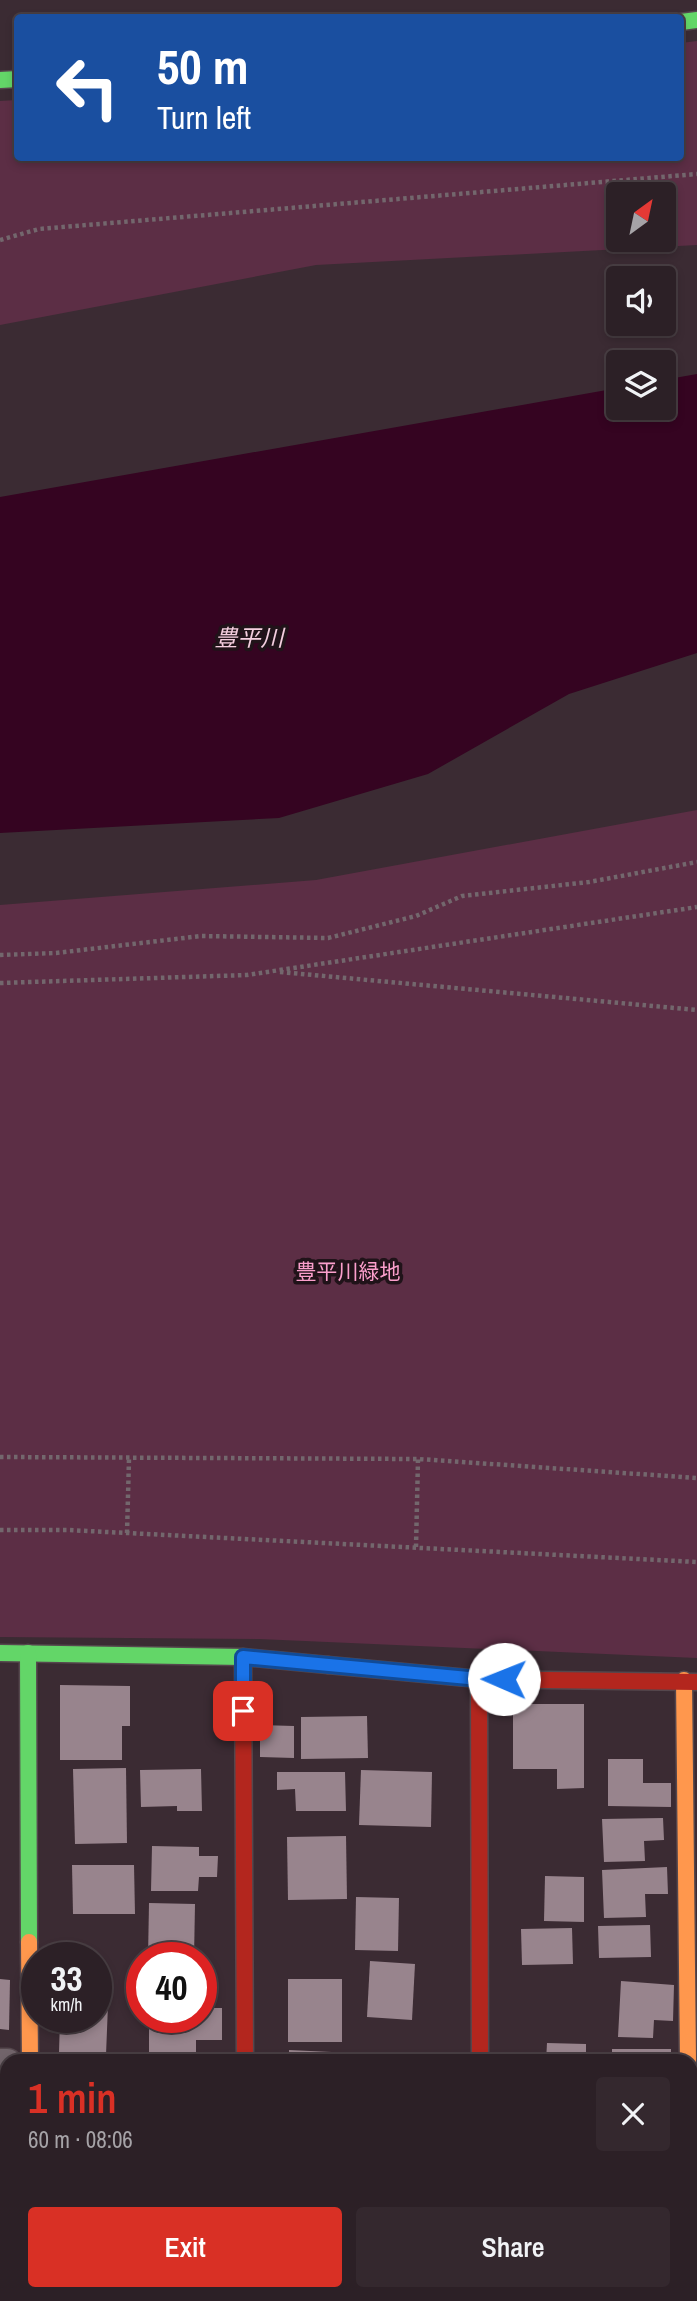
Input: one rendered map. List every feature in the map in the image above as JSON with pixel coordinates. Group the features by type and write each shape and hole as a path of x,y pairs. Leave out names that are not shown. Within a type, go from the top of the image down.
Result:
{"street":[{"path":"0,1653 243,1657 479,1679 691,1681 688,2054"},
{"path":"28,1653 30,2054"},
{"path":"243,1657 244,2054"},
{"path":"479,1679 480,2054"}],"path":[{"path":"0,240 39,229 697,174"},
{"path":"0,955 56,953 201,936 328,938 416,916 462,896 589,882 697,862"},
{"path":"0,983 247,975 697,907"},
{"path":"272,971 697,1010"},
{"path":"0,1457 418,1459 697,1478"},
{"path":"127,1533 130,1458"},
{"path":"416,1547 418,1459"},
{"path":"0,1530 127,1533 697,1562"}],"green space":[{"path":"697,41 697,245 676,246 676,182 606,182 606,250 316,265 0,325 0,101 14,100 14,161 684,161 684,43"},
{"name":"豊平川緑地","path":"697,810 697,1658 259,1639 0,1637 0,905 316,880"}],"water":[{"name":"豊平川","path":"697,374 697,653 569,694 428,774 279,818 0,833 0,497 606,390 606,420 676,420 676,378"}],"building":[{"path":"60,1685 130,1686 130,1726 122,1726 122,1760 60,1760"},
{"path":"513,1704 584,1704 584,1788 557,1789 557,1769 513,1769"},
{"path":"367,1716 368,1758 301,1759 301,1717"},
{"path":"260,1725 294,1726 294,1758 260,1757"},
{"path":"608,1759 643,1759 643,1783 671,1783 671,1807 608,1806"},
{"path":"126,1768 127,1843 75,1844 73,1769"},
{"path":"201,1769 202,1811 177,1811 177,1806 141,1807 140,1770"},
{"path":"361,1770 432,1772 431,1827 359,1825"},
{"path":"277,1772 345,1772 346,1811 296,1811 295,1789 277,1790"},
{"path":"663,1818 664,1840 644,1841 645,1861 604,1862 602,1819"},
{"path":"346,1836 347,1899 288,1900 287,1837"},
{"path":"152,1846 199,1847 199,1856 218,1856 217,1877 199,1877 198,1891 151,1891"},
{"path":"72,1865 134,1865 135,1914 73,1914"},
{"path":"667,1867 668,1894 645,1894 646,1917 604,1918 602,1870"},
{"path":"545,1876 584,1877 584,1922 544,1921"},
{"path":"356,1897 399,1898 398,1951 355,1950"},
{"path":"149,1903 195,1904 194,1942 148,1942"},
{"path":"650,1925 651,1957 599,1958 598,1926"},
{"path":"572,1928 573,1964 522,1965 521,1929"},
{"path":"370,1961 415,1964 412,2020 367,2017"},
{"path":"0,1979 10,1980 9,2030 0,2029"},
{"path":"288,1979 342,1979 342,2042 288,2042"},
{"path":"621,1981 674,1985 673,2021 654,2020 653,2038 618,2037"},
{"path":"217,2008 222,2008 222,2040 196,2040 196,2054 149,2054 149,2033 217,2033"},
{"path":"60,2033 107,2033 106,2054 59,2053"},
{"path":"547,2043 586,2044 586,2054 546,2054"},
{"path":"612,2049 671,2049 671,2054 612,2054"},
{"path":"289,2050 353,2053 353,2054 289,2054"}],"traffic: fast":[{"path":"684,22 697,20"},
{"path":"0,80 14,79"},
{"path":"0,1653 243,1657 328,1665"},
{"path":"28,1653 29,1942"}],"traffic: slow":[{"path":"684,1680 688,2054"},
{"path":"30,2033 30,2054"}],"traffic: jam":[{"path":"243,1657 245,2054"},
{"path":"328,1665 479,1679 697,1682"},
{"path":"479,1679 480,2054"}],"route":[{"path":"243,1711 243,1657 504,1679"}]}
